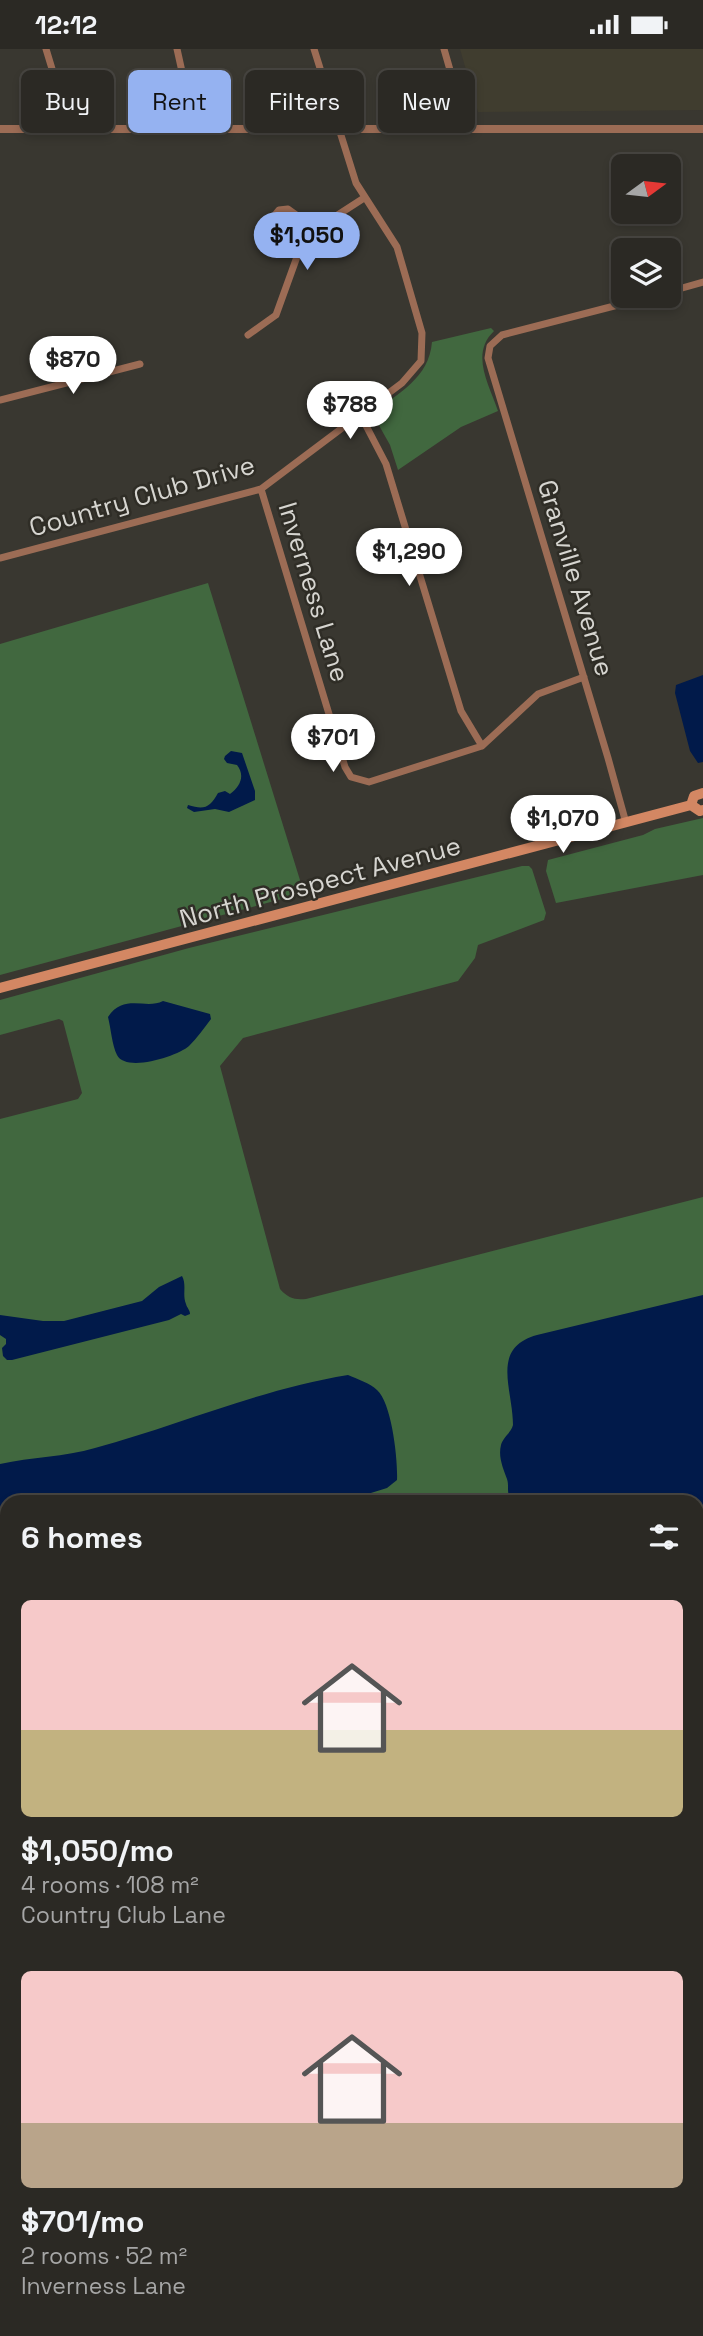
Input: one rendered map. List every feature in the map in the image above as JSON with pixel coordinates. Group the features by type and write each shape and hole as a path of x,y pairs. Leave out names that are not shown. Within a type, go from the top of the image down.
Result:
{"main road":[{"name":"North Prospect Avenue","path":"0,988 691,805 694,796 703,793"},
{"path":"691,805 699,811 703,810"}],"street":[{"path":"46,49 52,70"},
{"path":"177,49 182,70"},
{"name":"Country Club Drive","path":"314,49 320,70"},
{"path":"444,49 450,70"},
{"path":"0,129 21,129"},
{"path":"475,129 703,129"},
{"name":"Country Club Drive","path":"0,558 261,489 361,416 402,383 421,361 423,341 397,247 356,183 340,133"},
{"path":"248,335 276,315 302,243 316,229 364,198"},
{"path":"302,243 278,223 275,215 279,211 288,209 316,229"},
{"path":"681,288 703,282"},
{"name":"Granville Avenue","path":"611,307 502,335 490,346 488,358 626,823"},
{"path":"0,400 140,364"},
{"path":"361,416 386,464 461,711 482,745"},
{"name":"Inverness Lane","path":"261,489 345,767 351,777 369,782 482,745 538,694 584,677"}],"shaded area":[{"path":"460,49 703,49 703,110 478,112 475,102 475,70 466,70"}],"green space":[{"path":"491,328 494,331 483,349 482,359 486,380 498,411 461,427 398,470 390,445 372,413 419,375 430,355 432,342"},
{"path":"208,583 304,893 0,975 0,644"},
{"path":"703,818 703,875 556,903 546,871 548,860"},
{"path":"522,866 532,869 546,913 544,920 478,945 475,958 458,981 243,1038 220,1066 280,1289 295,1299 306,1299 703,1197 703,1495 0,1495 0,1119 78,1099 82,1093 63,1021 59,1019 0,1035 0,1000 189,948"}],"water":[{"path":"703,675 703,762 698,763 690,751 675,693 676,685"},
{"path":"231,751 242,753 255,791 255,800 229,812 215,809 194,812 187,808 188,805 206,807 218,793 225,791 230,794 237,787 241,780 239,769 237,765 227,763 224,759"},
{"path":"163,1001 210,1014 211,1019 183,1050 141,1063 122,1060 115,1051 108,1017 121,1006"},
{"path":"182,1276 185,1301 190,1314 181,1314 169,1320 12,1360 3,1356 2,1348 6,1339 0,1335 0,1315 64,1321 142,1301 159,1287"},
{"path":"703,1295 703,1495 509,1495 500,1454 502,1442 513,1425 507,1371 513,1349 522,1341 537,1335"},
{"path":"348,1375 374,1388 382,1397 393,1433 397,1471 397,1480 387,1488 364,1495 0,1495 0,1464 84,1451 316,1381"}]}
